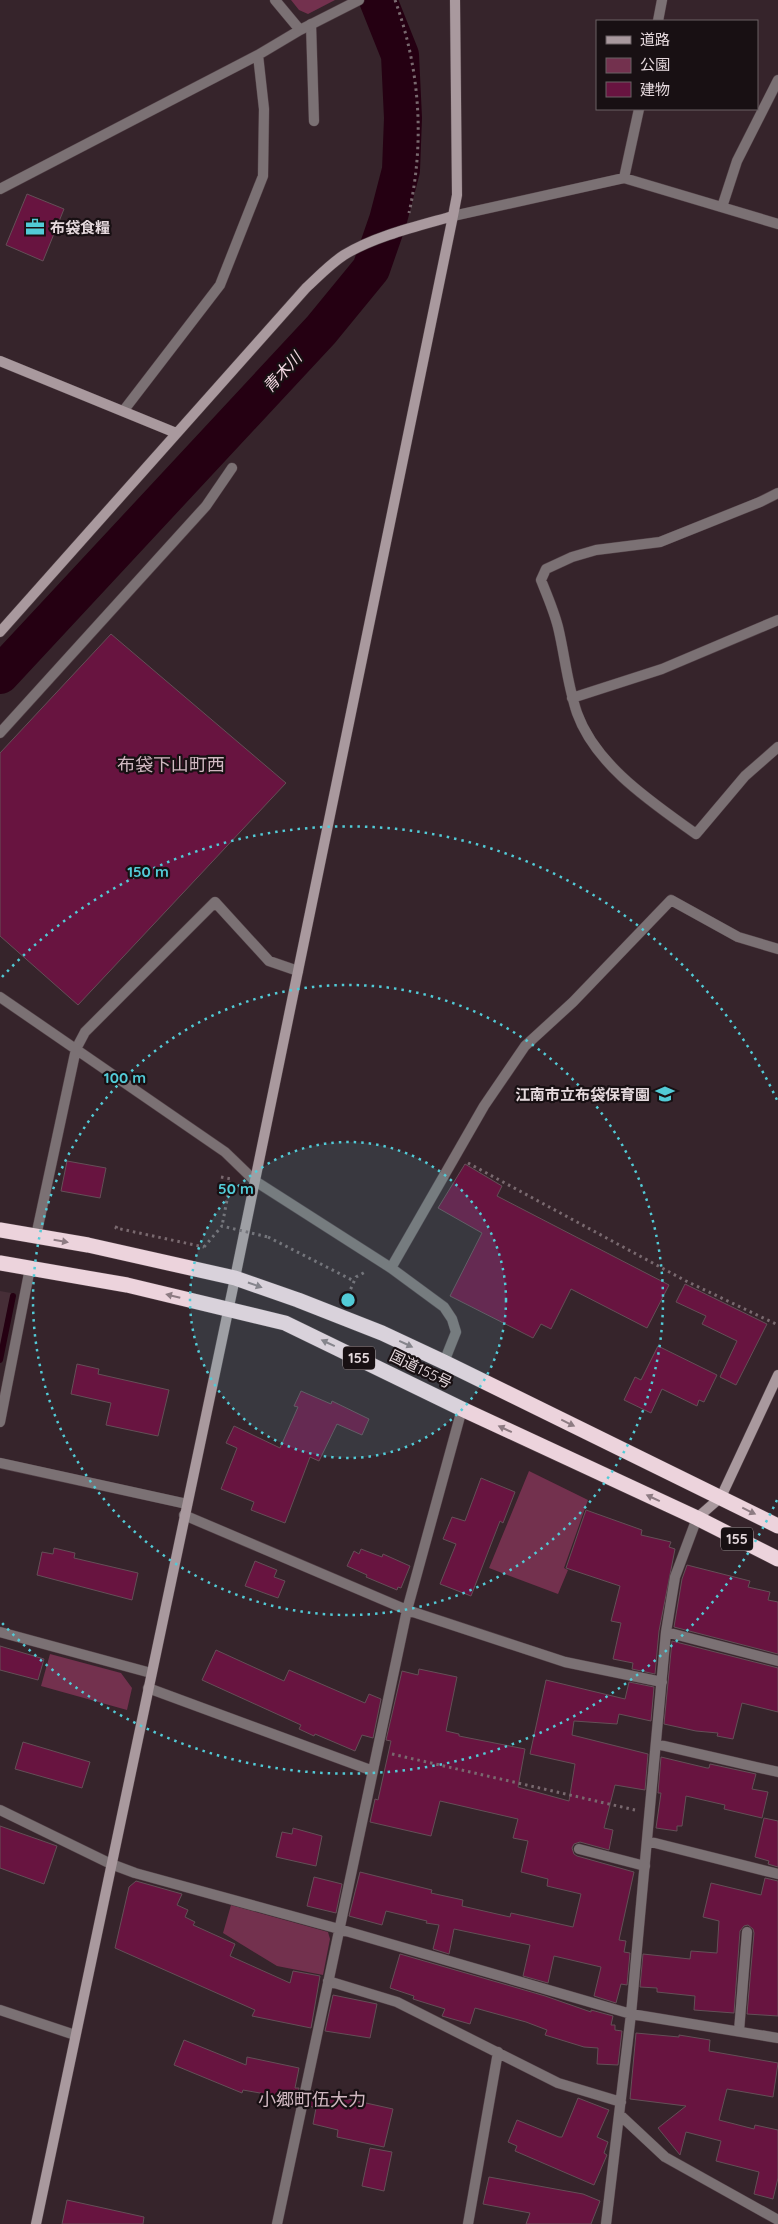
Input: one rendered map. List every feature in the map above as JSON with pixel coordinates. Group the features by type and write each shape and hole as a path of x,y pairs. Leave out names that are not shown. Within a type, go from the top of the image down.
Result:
{"highway":[{"name":"国道155号","path":"0,1230 88,1245 235,1278 298,1300 382,1333 444,1362 778,1526"},
{"name":"国道155号","path":"0,1263 127,1285 285,1323 462,1409 697,1518 778,1559"}],"street":[{"path":"276,0 300,30"},
{"path":"0,189 258,56 300,30 359,0"},
{"path":"36,2224 235,1278 453,216 456,195 455,0"},
{"path":"658,20 662,0"},
{"path":"311,24 314,121"},
{"path":"124,410 220,285 264,176 264,109 258,56"},
{"path":"722,207 737,161 778,80"},
{"path":"624,178 639,110"},
{"path":"0,632 306,288 344,255 404,230 453,216 624,178 778,224"},
{"path":"0,361 124,410 176,433"},
{"path":"0,733 206,506 232,468"},
{"path":"778,493 660,542 596,550 572,557 546,569 541,580 558,626 566,678 572,698 578,715 592,741 611,766 643,795 696,834 745,776 778,747"},
{"path":"572,698 662,669 778,620"},
{"path":"387,1266 456,1156 484,1106 525,1046 573,1002 671,900 738,937 778,950"},
{"path":"36,1236 76,1049 85,1032 215,902 269,961 298,971"},
{"path":"0,998 225,1152 255,1181 387,1266 444,1307 452,1319 456,1332 444,1362"},
{"path":"0,1422 30,1268"},
{"path":"606,2224 631,2014 666,1632 675,1577 697,1518 721,1497 778,1374"},
{"path":"277,2224 407,1610 462,1409"},
{"path":"0,1463 187,1504"},
{"path":"184,1515 407,1610 565,1662 662,1682"},
{"path":"0,1632 151,1673"},
{"path":"666,1632 778,1662"},
{"path":"148,1688 373,1771"},
{"path":"656,1744 778,1772"},
{"path":"0,1810 111,1864 135,1873 339,1928 631,2014 778,2038"},
{"path":"647,1841 778,1874"},
{"path":"579,1849 645,1866"},
{"path":"738,2031 746,1932"},
{"path":"328,1981 397,2002 558,2083 621,2102"},
{"path":"0,2010 75,2034"},
{"path":"468,2224 498,2052"},
{"path":"619,2114 664,2157 778,2220"}],"path":[{"path":"395,0 412,56 418,95 419,146 417,178 404,230"},
{"path":"456,1156 686,1281 778,1325"},
{"path":"117,1226 116,1228 204,1247 222,1226 230,1183"},
{"path":"222,1226 268,1237 354,1281"},
{"path":"348,1295 356,1277 387,1266"},
{"path":"377,1750 650,1813"}],"shaded area":[{"path":"0,1291 11,1293 0,1347"}],"green space":[{"path":"291,0 335,0 308,14 299,10"},
{"path":"529,1471 588,1500 564,1568 568,1570 558,1594 489,1568"},
{"path":"50,1654 121,1673 132,1688 127,1710 41,1686"},
{"path":"231,1905 328,1932 330,1939 323,1975 277,1966 223,1933"}],"building":[{"name":"布袋食糧","path":"27,194 64,209 43,261 6,245"},
{"path":"111,634 286,783 78,1005 0,936 0,753"},
{"path":"67,1161 106,1168 100,1198 61,1191"},
{"path":"465,1164 502,1186 497,1196 669,1285 647,1328 571,1289 551,1329 541,1324 533,1338 450,1296 482,1233 438,1208"},
{"path":"685,1284 767,1324 736,1385 720,1377 737,1341 702,1324 706,1316 676,1302"},
{"path":"658,1346 717,1375 704,1402 699,1400 697,1406 662,1389 651,1413 624,1400 635,1377 641,1380"},
{"path":"77,1364 99,1369 98,1374 169,1390 158,1436 106,1425 111,1403 71,1394"},
{"path":"301,1391 331,1404 332,1401 369,1419 362,1435 337,1424 319,1461 310,1457 285,1523 251,1510 254,1502 221,1489 237,1448 226,1443 234,1426 280,1448 298,1407 294,1406"},
{"path":"481,1478 515,1492 503,1523 500,1521 471,1596 440,1584 456,1544 443,1539 452,1517 465,1521"},
{"path":"586,1510 642,1530 641,1535 671,1542 669,1547 675,1549 659,1631 655,1674 632,1669 633,1663 613,1659 621,1623 611,1621 620,1586 566,1568"},
{"path":"54,1548 75,1553 74,1558 138,1573 132,1600 37,1575 42,1552 53,1554"},
{"path":"361,1549 382,1557 383,1554 410,1566 401,1588 398,1587 397,1590 366,1577 367,1575 347,1566 354,1551 359,1554"},
{"path":"255,1561 277,1570 274,1577 285,1581 278,1598 245,1586"},
{"path":"687,1565 750,1581 748,1587 770,1592 768,1600 778,1602 778,1654 674,1627 682,1579"},
{"path":"672,1641 778,1668 778,1712 742,1703 733,1739 717,1736 718,1733 696,1731 664,1724"},
{"path":"0,1646 44,1659 38,1680 0,1670"},
{"path":"216,1650 284,1681 289,1670 365,1703 369,1694 381,1699 373,1738 362,1735 355,1751 315,1734 314,1736 299,1729 301,1725 202,1680"},
{"path":"419,1669 457,1677 446,1731 459,1734 459,1736 525,1749 518,1787 569,1801 575,1764 530,1754 546,1680 625,1699 629,1682 654,1687 651,1721 619,1714 617,1724 574,1721 572,1735 648,1754 645,1790 615,1785 604,1828 613,1830 609,1850 580,1842 574,1844 572,1848 577,1856 634,1872 619,1940 626,1941 624,1952 630,1953 627,1985 621,1984 616,2003 594,1996 601,1967 554,1956 548,1983 523,1976 530,1945 454,1929 449,1954 433,1949 439,1925 386,1911 382,1925 349,1916 360,1872 432,1890 431,1893 463,1900 462,1906 510,1917 511,1913 573,1927 581,1894 547,1886 548,1879 521,1872 528,1841 513,1838 518,1819 440,1801 431,1836 370,1822 375,1799 378,1800 391,1741 386,1740 402,1671 418,1675"},
{"path":"23,1742 90,1762 82,1788 15,1769"},
{"path":"661,1757 707,1768 709,1768 710,1764 756,1774 752,1789 768,1792 762,1818 724,1809 725,1805 686,1796 682,1826 677,1826 677,1831 656,1828 661,1793 658,1793"},
{"path":"764,1818 778,1821 778,1867 768,1864 769,1861 755,1857"},
{"path":"0,1826 57,1846 44,1884 0,1868"},
{"path":"293,1828 322,1836 316,1866 276,1857 282,1832 292,1834"},
{"path":"314,1877 342,1884 336,1913 307,1906"},
{"path":"765,1878 778,1881 778,2016 747,2014 754,1933 753,1929 748,1925 744,1926 740,1931 734,2013 694,2010 695,1996 657,1992 657,1988 640,1987 643,1954 690,1959 691,1951 717,1953 719,1921 703,1917 711,1883 761,1895"},
{"path":"136,1881 182,1894 177,1905 188,1910 185,1917 195,1922 193,1925 235,1944 230,1956 290,1983 293,1971 320,1976 311,2028 252,2016 255,2010 115,1948 129,1887"},
{"path":"400,1954 545,1996 591,2012 591,2010 613,2016 611,2025 615,2025 615,2030 622,2031 618,2065 597,2064 598,2048 584,2047 545,2035 547,2030 526,2022 475,2008 470,2024 442,2016 445,2009 413,1999 414,1996 390,1988"},
{"path":"333,1995 377,2004 370,2038 325,2031"},
{"path":"636,2033 679,2037 679,2035 710,2040 709,2051 778,2063 773,2097 727,2089 719,2120 754,2129 755,2125 778,2130 778,2178 773,2199 754,2194 759,2172 716,2161 721,2141 686,2132 680,2155 658,2128 686,2106 630,2099"},
{"path":"184,2040 246,2065 247,2057 299,2068 295,2088 299,2088 295,2104 276,2100 277,2096 243,2090 242,2093 174,2065"},
{"path":"312,2091 393,2109 384,2147 337,2137 338,2130 313,2124 316,2108 309,2106"},
{"path":"578,2098 609,2110 597,2137 608,2142 604,2153 607,2155 594,2185 515,2151 517,2146 508,2142 517,2120 562,2137"},
{"path":"370,2148 392,2152 384,2191 362,2186"},
{"path":"489,2177 583,2194 600,2201 591,2224 526,2224 530,2213 483,2204"},
{"path":"67,2200 144,2217 143,2224 62,2224"}],"waterway":[{"name":"青木川","path":"0,675 321,330 371,269 388,220 401,170 403,118 400,55 378,0"},
{"path":"0,1360 13,1296"}],"place":[{"name":"布袋食糧","path":"35,227"},
{"name":"江南市立布袋保育園","path":"665,1094"}],"district":[{"name":"布袋下山町西","path":"171,764"},
{"name":"小郷町伍大力","path":"312,2099"}]}
